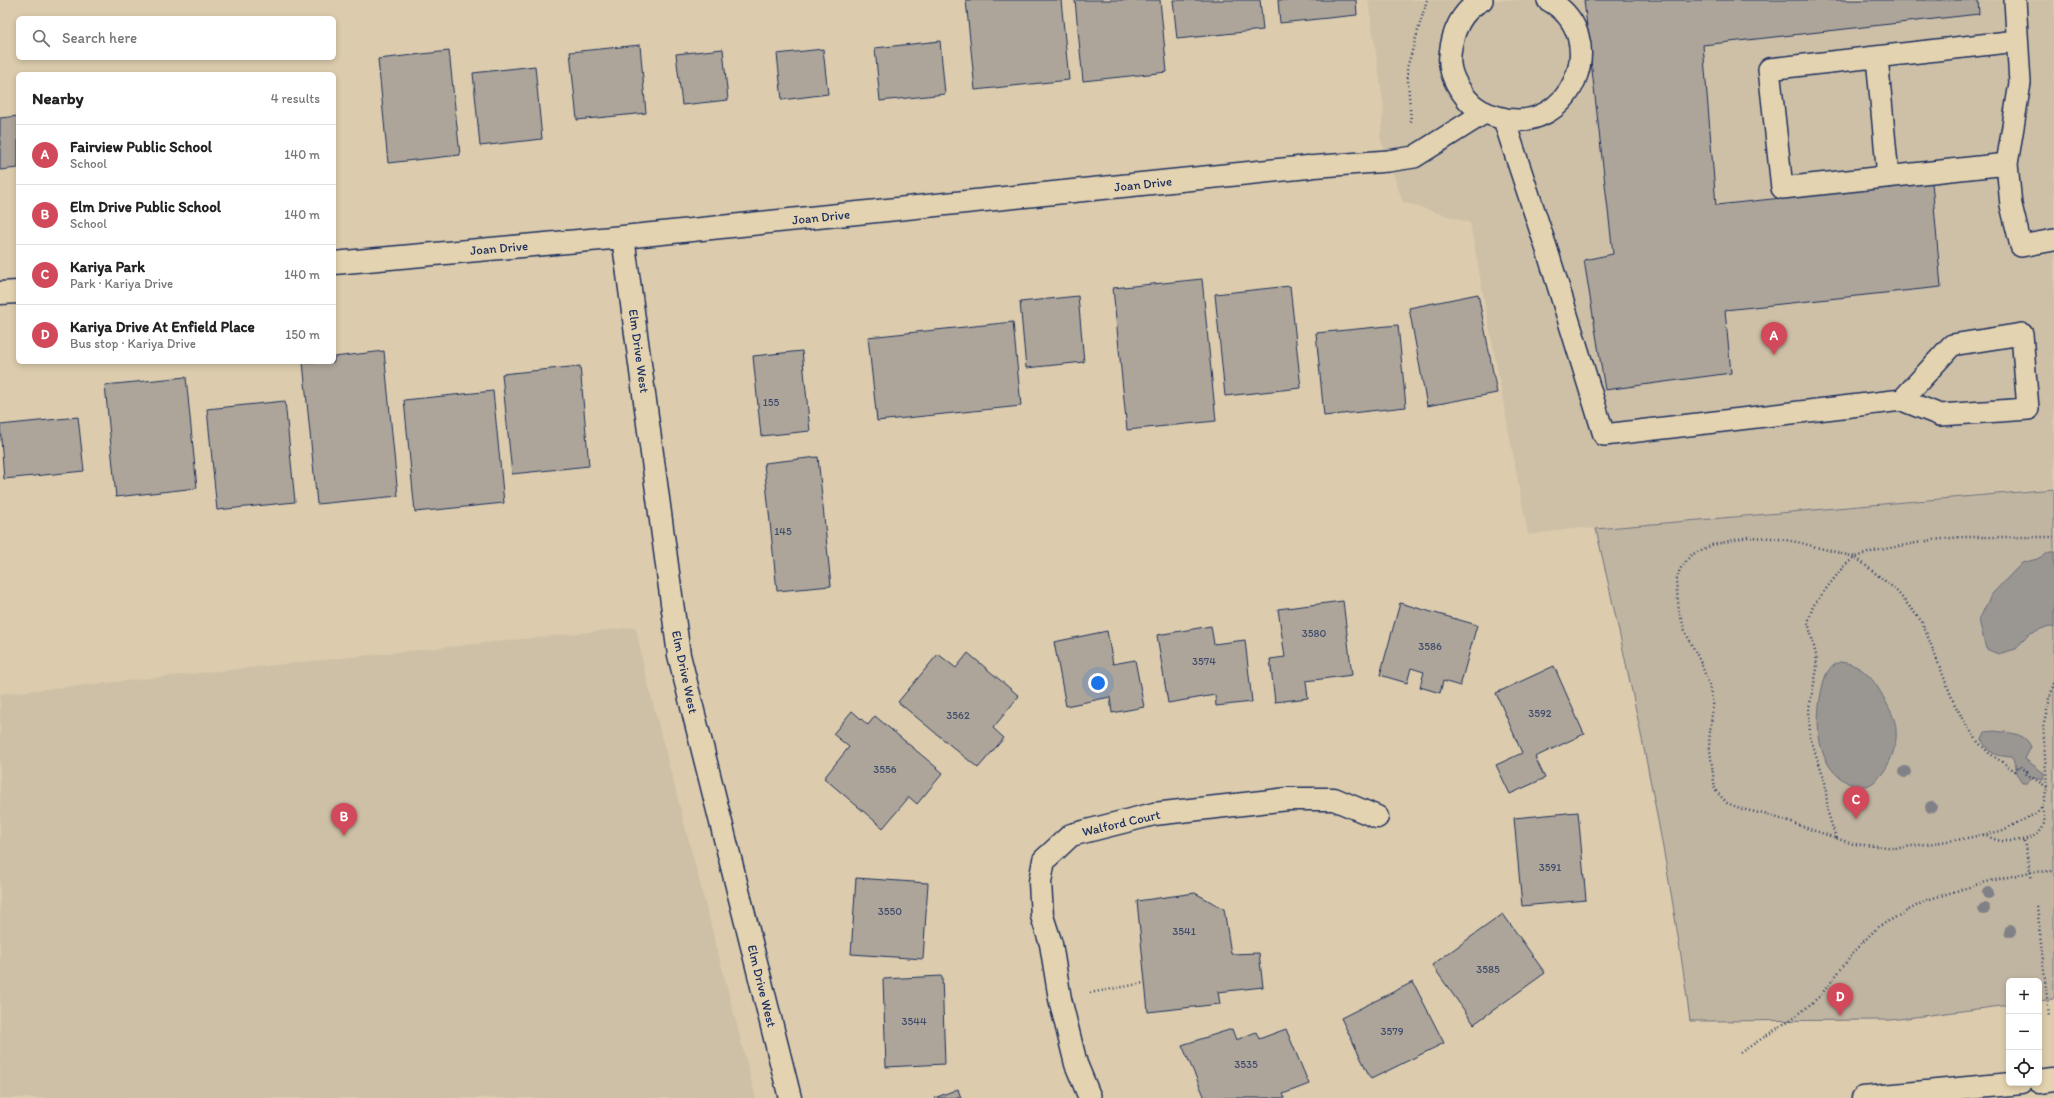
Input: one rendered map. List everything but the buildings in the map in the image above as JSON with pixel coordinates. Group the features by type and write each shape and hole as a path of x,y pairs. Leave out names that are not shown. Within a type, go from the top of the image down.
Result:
{"street":[{"name":"Joan Drive","path":"336,263 623,237 1308,167"},
{"name":"Elm Drive West","path":"623,237 679,655 790,1098"},
{"path":"0,293 16,292"},
{"name":"Walford Court","path":"1090,1098 1076,1064 1060,999 1051,944 1042,916 1040,882 1044,860 1071,834 1154,814 1288,799 1334,799 1377,816"},
{"path":"2042,1081 2054,1079"},
{"path":"1863,1098 1995,1092 2012,1086"}],"lane":[{"path":"1482,0 1466,13 1457,27 1451,43 1450,59 1453,76 1460,91 1470,104 1484,113 1504,120 1522,121 1543,115 1561,103 1574,84 1580,63 1579,41 1571,20 1556,4 1548,0"},
{"path":"2015,0 2020,83 2007,164 2011,205 2021,246 2054,240"},
{"path":"2007,164 1782,188 1769,69 2018,41"},
{"path":"1876,57 1888,177"},
{"path":"1308,167 1388,161 1414,157 1484,113"},
{"path":"1504,120 1548,250 1604,435 1902,400 1940,415 2028,408 2022,334 1952,345 1902,400"}],"path":[{"path":"1414,157 1406,68 1427,0"},
{"path":"2050,536 2054,534"},
{"path":"2047,787 2036,782 2025,774 2027,771 2019,766 2016,771 2008,766 1989,753 1978,742 1965,723 1948,688 1936,652 1922,622 1896,589 1855,557 1797,542 1748,537 1712,545 1691,555 1680,569 1676,581 1678,611 1703,668 1713,704 1709,742 1715,790 1727,803 1853,844 1898,848 1983,835 2001,831 2037,813 2041,807 2047,787 2043,727 2054,682"},
{"path":"1836,838 1828,813 1824,781 1810,737 1809,708 1818,662 1808,622 1813,606 1843,567 1855,557 1874,551 1932,540 1961,537 2054,537"},
{"path":"2041,807 2046,811"},
{"path":"1983,835 2002,841 2024,841 2041,838"},
{"path":"2024,841 2032,880"},
{"path":"1740,1053 1799,1014 1820,996 1859,946 1878,926 1927,900 1982,883 2030,872 2054,871"},
{"path":"2037,906 2049,1016"},
{"path":"1060,999 1144,983"}],"shaded area":[{"path":"1368,0 2054,0 2054,488 1596,529 1578,528 1528,535 1470,223 1403,202 1380,137 1384,108"},
{"path":"2054,489 2054,999 2042,1001 2042,978 2006,978 2006,1005 1891,1020 1690,1021 1672,897 1661,835 1596,529"},
{"path":"2050,552 2054,552 2054,628 2049,626 2028,634 2016,649 1998,654 1986,649 1979,620 1991,595 2022,563 2037,559"},
{"path":"636,627 644,669 756,1098 0,1098 0,694"},
{"path":"1840,662 1856,667 1869,676 1879,689 1892,713 1896,727 1895,745 1886,769 1881,776 1866,786 1853,785 1837,776 1829,766 1820,743 1818,718 1823,683 1829,670 1835,664"},
{"path":"1994,731 2016,734 2025,738 2031,747 2025,759 2044,773 2043,780 2033,778 2027,783 2022,783 2018,777 2015,763 2011,757 1997,755 1986,748 1982,739 1985,732"}],"place":[{"name":"Fairview Public School","path":"1774,355"},
{"name":"Kariya Park","path":"1856,819"},
{"name":"Elm Drive Public School","path":"344,836"},
{"name":"Kariya Drive At Enfield Place","path":"1840,1016"}]}
